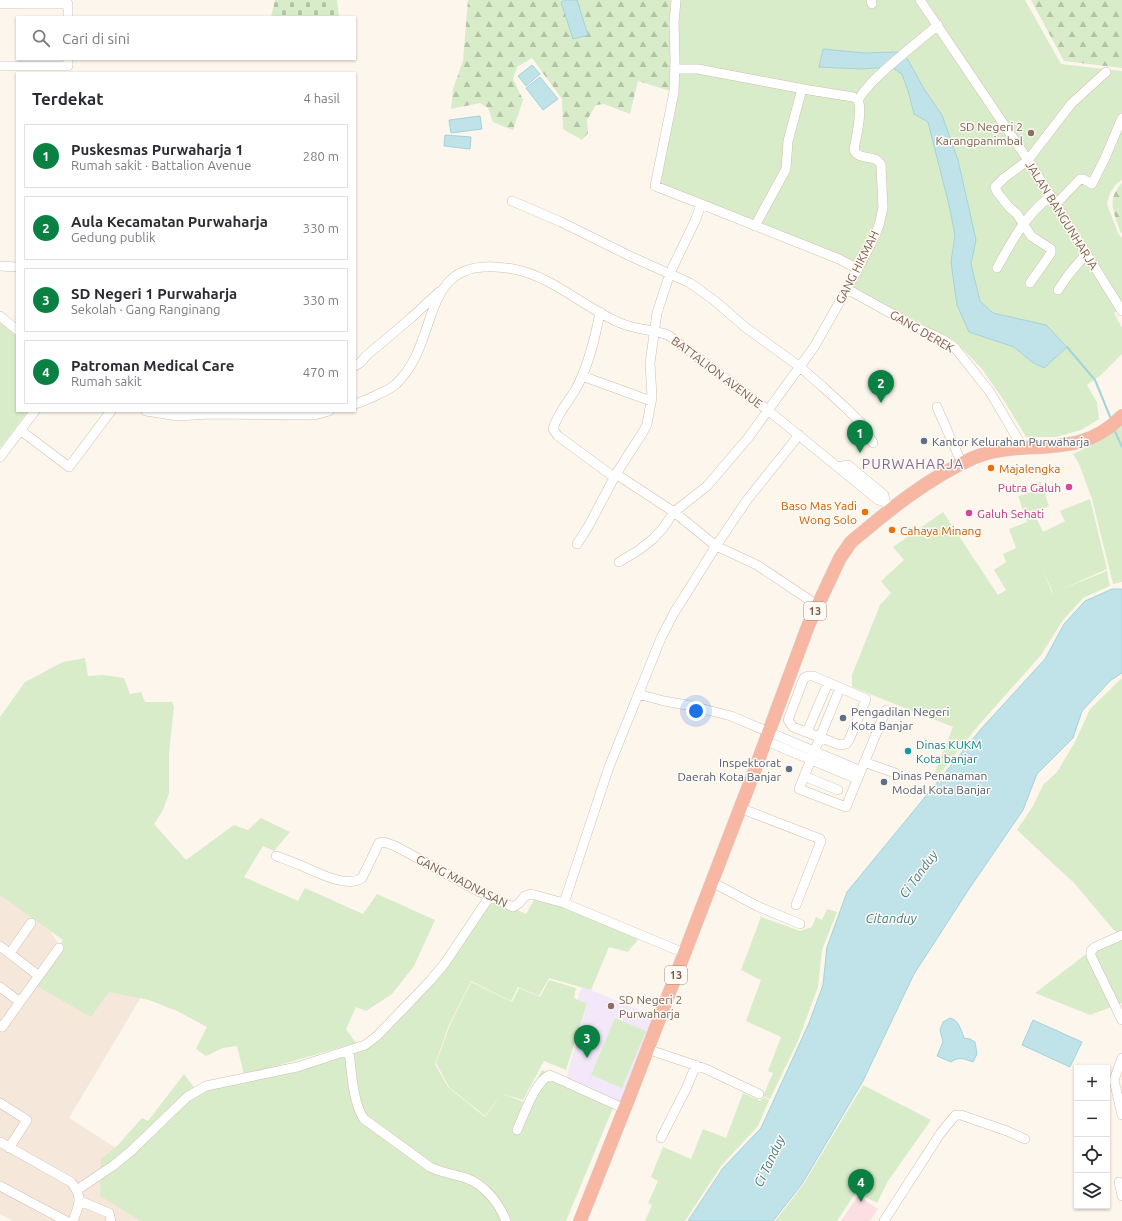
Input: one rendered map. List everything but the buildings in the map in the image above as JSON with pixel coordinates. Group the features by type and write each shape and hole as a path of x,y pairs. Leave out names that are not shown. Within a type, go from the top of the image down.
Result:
{"highway":[{"name":"13","path":"580,1221 625,1109 817,605 845,549 888,505 962,464 984,455 1023,448 1063,446 1097,435 1110,427 1122,416"}],"street":[{"path":"676,0 674,22 674,92 655,186 839,259 858,269"},
{"name":"JALAN BANGUNHARJA","path":"920,0 1054,200 1122,311"},
{"path":"0,4 68,4 68,16"},
{"path":"675,69 698,69 853,97 858,100 865,88 875,78 938,25"},
{"path":"0,66 68,66 68,60"},
{"path":"1030,283 1052,250 1031,236 1017,214 1009,207 995,188 998,183 1028,160 1072,104 1088,87 1106,72"},
{"path":"755,226 786,170 788,141 802,89"},
{"name":"GANG HIKMAH","path":"619,562 639,550 652,539 663,528 674,512 707,486 748,438 814,348 858,269 873,240 879,225 883,208 881,165 879,160 874,158 863,158 854,150 860,104 858,100"},
{"path":"997,268 1023,223 1039,206 1054,200 1080,179 1083,178 1092,184 1103,164 1122,118"},
{"path":"512,201 690,283 710,297 745,327 800,367 862,424 873,443"},
{"path":"577,544 588,527 615,476 647,424 653,390 650,363 656,312 670,274 696,219 701,204"},
{"path":"1058,290 1069,274 1087,253"},
{"path":"0,266 16,267"},
{"name":"BATTALION AVENUE","path":"356,365 411,318 455,275 483,266 519,271 530,274 549,283 617,322 630,327 655,330 668,335 799,435 878,500 888,505"},
{"path":"356,404 396,385 413,363 442,289"},
{"name":"GANG DEREK","path":"847,289 916,327 942,339 955,348 990,392 1023,448"},
{"path":"600,312 591,353 582,376 558,417 553,429 558,436 615,476 674,512 716,546 757,565 817,605"},
{"path":"0,316 16,329"},
{"path":"582,376 651,401"},
{"path":"937,407 962,464"},
{"path":"0,457 34,412"},
{"path":"20,430 69,467 110,412"},
{"path":"152,412 178,416 210,414 315,415 326,412"},
{"path":"564,903 609,767 661,638 716,546 747,500 799,435"},
{"path":"814,676 828,683 866,699 849,740 846,744 840,746 793,727 788,720 804,678 814,676"},
{"path":"807,732 828,683"},
{"path":"840,688 799,789 846,807 886,710"},
{"path":"638,694 731,716 767,737 859,775"},
{"path":"864,762 895,773"},
{"path":"804,776 838,790"},
{"path":"740,808 820,839 821,841 815,858 796,905"},
{"name":"GANG MADNASAN","path":"276,856 320,874 344,881 357,881 362,878 365,873 379,843 384,842 395,846 513,907 525,896 531,894 564,903 684,953"},
{"path":"712,882 757,906 800,924"},
{"path":"77,1190 114,1165 131,1151 187,1097 197,1090 206,1086 297,1067 364,1045 378,1036 445,963 490,896"},
{"path":"10,953 31,923"},
{"path":"1122,934 1095,947 1091,951 1091,956 1122,1020"},
{"path":"0,946 39,976"},
{"path":"1,1027 59,948"},
{"path":"0,987 20,1002"},
{"path":"647,1049 696,1065 759,1094"},
{"path":"349,1050 351,1074 360,1114 364,1119 430,1167 466,1178 486,1191 494,1199 504,1214 506,1221"},
{"path":"1122,1058 1114,1080 1122,1115"},
{"path":"660,1138 686,1089 696,1065"},
{"path":"517,1130 540,1084 550,1075 625,1109"},
{"path":"0,1103 27,1120 3,1145 71,1182 77,1190 80,1201 73,1221"},
{"path":"884,1221 940,1134 956,1116 961,1115 1025,1139"},
{"path":"1119,1182 1122,1196"},
{"path":"0,1186 66,1221"},
{"path":"80,1201 109,1214 111,1221"}],"shaded area":[{"path":"0,887 38,913 59,944 141,997 69,1118 119,1150 147,1221 13,1221 0,1214"},
{"path":"582,986 653,1016 621,1105 566,1079 587,1005 577,1000"},
{"path":"858,1196 878,1209 870,1221 841,1221"}],"green space":[{"path":"275,0 337,0 339,16 271,16"},
{"path":"468,0 671,0 670,91 638,81 630,114 604,104 596,105 587,120 588,133 582,140 563,129 562,99 532,58 517,67 513,79 523,100 513,130 493,122 488,108 480,103 451,109 453,89 463,61"},
{"path":"679,0 1025,0 1061,64 1122,71 1122,180 1116,184 1110,193 1107,204 1118,233 1122,238 1122,308 1114,313 1122,328 1122,354 1101,375 1087,385 1097,402 1099,419 1081,430 1056,437 1026,437 1005,402 982,369 955,341 851,287 862,268 658,185 676,92"},
{"path":"1031,0 1122,0 1122,68 1064,61"},
{"path":"1122,183 1122,234 1114,212 1113,201 1117,189"},
{"path":"0,323 16,335 16,412 27,412 0,448"},
{"path":"1122,425 1122,582 1113,584 1092,499 1079,464 1073,454 1097,442"},
{"path":"1041,482 1049,506 1034,513 1043,532 1065,521 1060,511 1090,499 1107,569 1062,589 1107,571 1110,586 1083,598 1063,620 1041,655 977,727 934,781 932,780 953,727 852,687 852,675 880,605 891,593 881,581 904,560 893,547 943,512 998,595 1006,590 994,570 1006,562 1003,554 1016,548 1009,529 1027,522 1018,496 1032,492 1031,483","holes":["1043,570 1053,593 1052,593"]},
{"path":"85,658 88,676 104,675 124,678 130,694 141,692 145,702 172,702 174,707 169,753 169,793 163,810 154,824 186,860 234,825 248,830 261,818 290,832 274,851 263,846 244,877 298,901 305,888 363,914 377,894 435,920 414,966 392,994 366,1011 356,1007 346,1029 356,1043 244,1075 237,1046 223,1048 206,1056 196,1049 207,1027 177,1011 149,1000 109,992 91,1017 31,983 63,940 0,895 0,717 25,682 63,662"},
{"path":"1122,678 1122,1003 1090,1015 1035,993 1089,952 1121,937 1075,884 1017,830 1033,806 1043,785 1057,772 1075,742 1090,709"},
{"path":"538,893 639,938 628,952 609,947 591,990 549,978 539,996 518,987 511,1001 471,981 449,1025 435,1064 448,1087 485,1117 502,1093 485,1116 449,1087 436,1063 450,1025 471,982 512,1002 519,988 540,997 549,980 576,988 574,998 587,1004 566,1070 544,1061 523,1100 502,1094 524,1102 542,1070 615,1103 566,1221 141,1221 100,1196 101,1159 118,1145 142,1118 148,1121 184,1074 199,1094 207,1090 380,1038 433,984 493,899 526,914"},
{"path":"827,909 837,912 822,950 818,987 798,1041 770,1099 763,1096 773,1073 768,1071 781,1037 746,1021 761,980 741,970 761,917 800,931 812,927 816,917 822,920"},
{"path":"615,1018 646,1031 622,1088 591,1075"},
{"path":"863,1085 931,1120 888,1181 877,1203 856,1192 837,1221 775,1221 803,1185"},
{"path":"743,1093 761,1101 763,1097 769,1100 758,1126 721,1166 685,1221 645,1221 652,1205 648,1203 658,1181 651,1177 663,1147 691,1159 703,1129 726,1138"}],"water":[{"path":"567,0 577,0 588,35 573,39 561,2"},
{"path":"823,49 864,53 897,52 907,58 924,89 942,115 958,160 976,240 971,264 980,301 993,313 1046,325 1067,347 1044,368 1032,362 1014,347 969,332 957,305 951,262 955,235 928,122 914,114 902,74 891,67 861,69 819,67"},
{"path":"532,65 540,74 526,86 518,76"},
{"path":"540,77 558,99 543,110 526,88"},
{"path":"480,116 482,129 451,133 449,120"},
{"path":"445,135 471,137 470,149 444,146"},
{"name":"Citanduy","path":"1112,589 1122,589 1122,673 1111,680 1082,711 1073,738 1037,774 1023,810 967,892 914,974 863,1081 802,1184 773,1221 688,1221 723,1168 761,1128 809,1023 823,985 827,947 847,892 981,729 1045,659 1064,624 1085,601"},
{"path":"950,1018 958,1023 964,1038 975,1042 977,1054 973,1062 959,1059 951,1062 937,1056 943,1042 940,1030 943,1022"},
{"path":"1033,1020 1082,1042 1070,1067 1022,1045"}],"waterway":[{"path":"1067,347 1095,380 1111,419"},
{"path":"1114,429 1122,447"}],"place":[{"name":"SD Negeri 2 Karangpanimbal","path":"1031,133"},
{"name":"Aula Kecamatan Purwaharja","path":"881,403"},
{"name":"Kantor Kelurahan Purwaharja","path":"924,441"},
{"name":"Puskesmas Purwaharja 1","path":"860,453"},
{"name":"Majalengka","path":"991,468"},
{"name":"Putra Galuh","path":"1069,487"},
{"name":"Baso Mas Yadi Wong Solo","path":"865,512"},
{"name":"Galuh Sehati","path":"969,513"},
{"name":"Cahaya Minang","path":"892,530"},
{"name":"Pengadilan Negeri Kota Banjar","path":"843,718"},
{"name":"Dinas KUKM Kota banjar","path":"908,751"},
{"name":"Inspektorat Daerah Kota Banjar","path":"789,769"},
{"name":"Dinas Penanaman Modal Kota Banjar","path":"884,782"},
{"name":"SD Negeri 2 Purwaharja","path":"611,1006"},
{"name":"SD Negeri 1 Purwaharja","path":"587,1058"},
{"name":"Patroman Medical Care","path":"861,1202"}],"district":[{"name":"PURWAHARJA","path":"913,464"}],"water label":[{"name":"Ci Tanduy","path":"918,874"},
{"name":"Ci Tanduy","path":"769,1161"}]}
